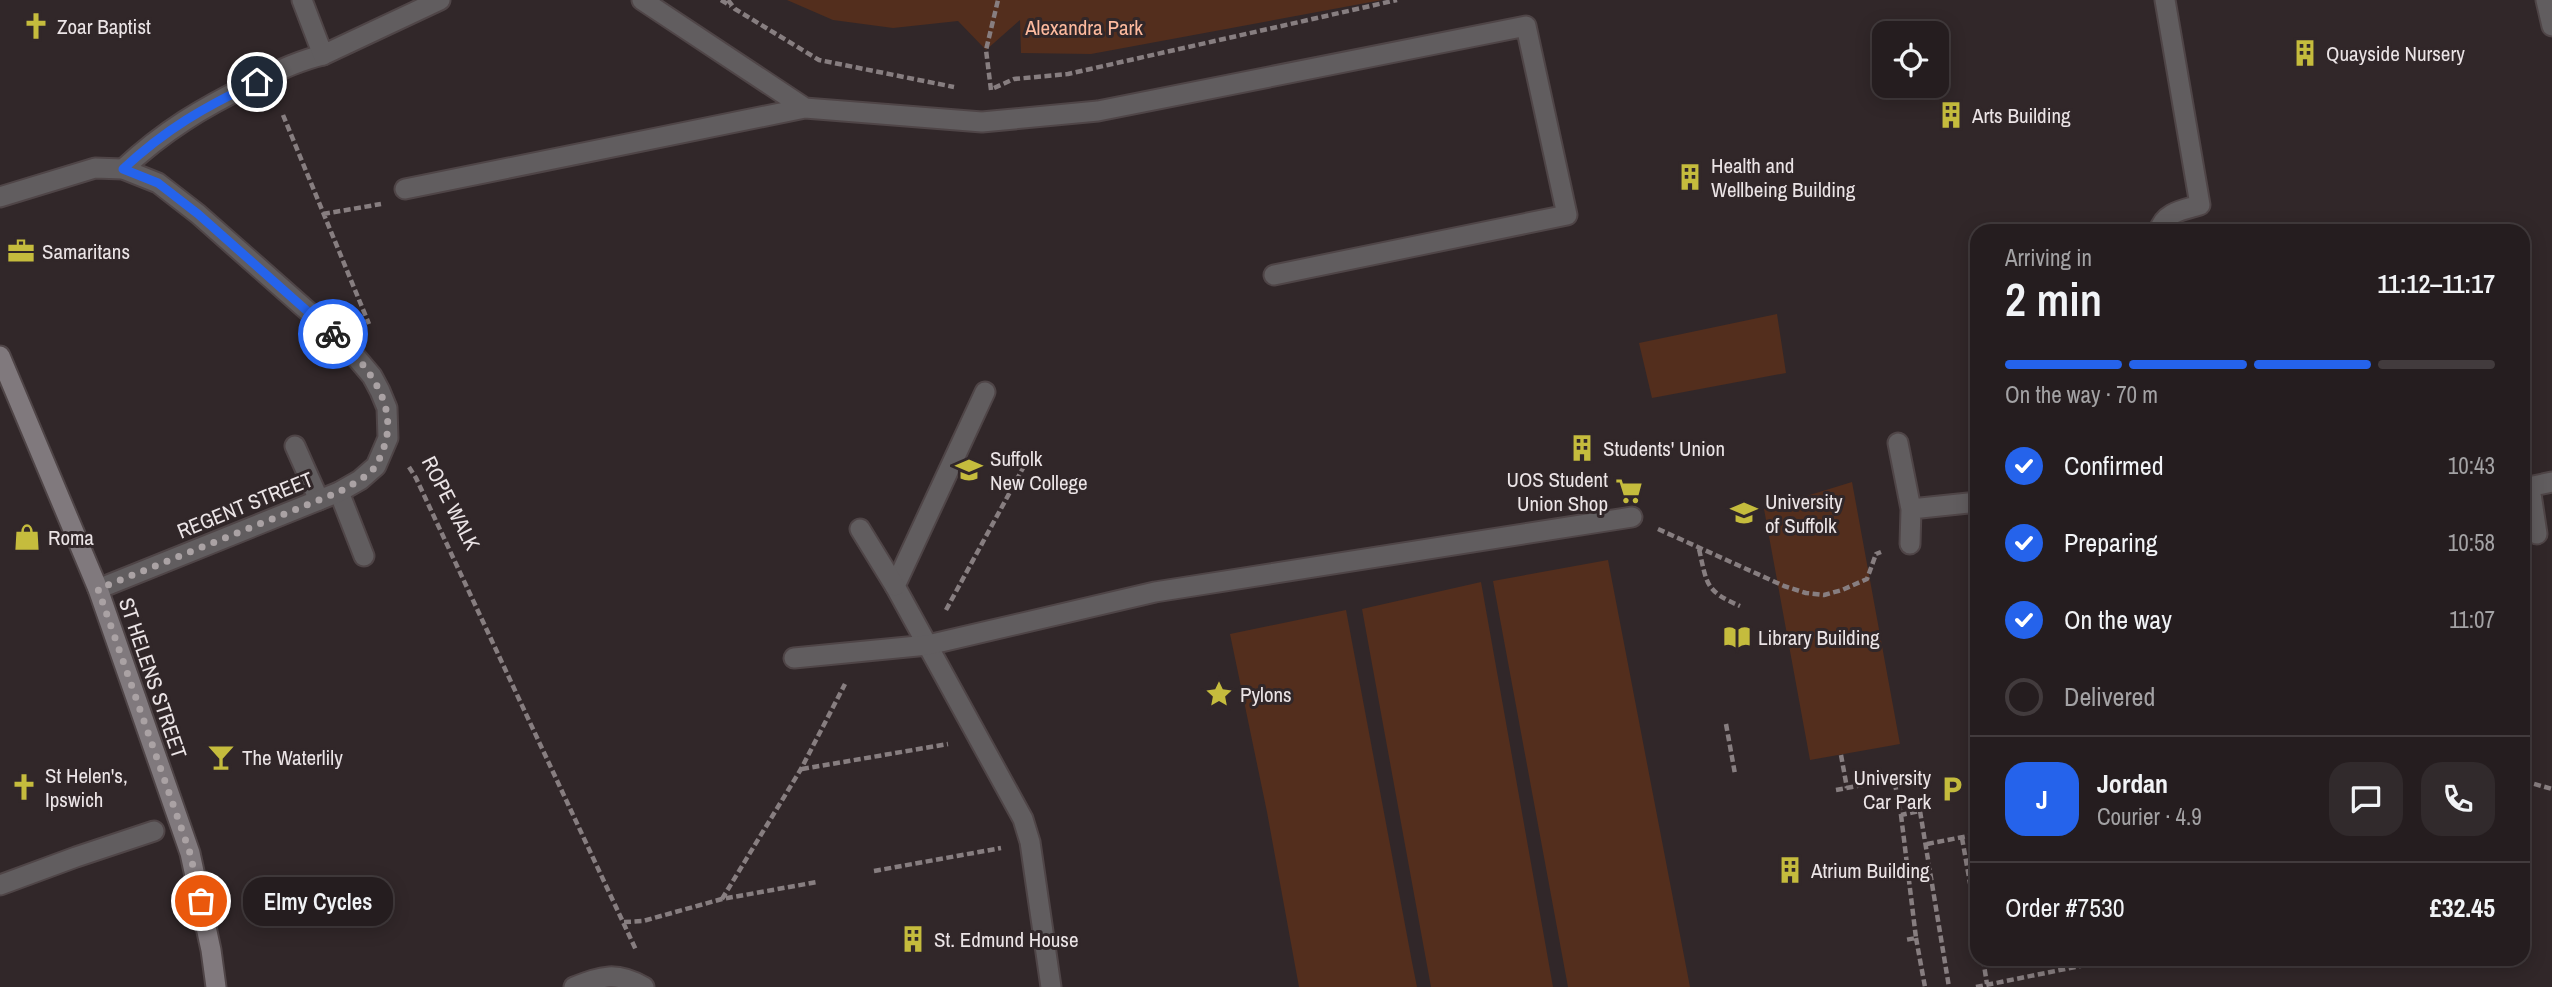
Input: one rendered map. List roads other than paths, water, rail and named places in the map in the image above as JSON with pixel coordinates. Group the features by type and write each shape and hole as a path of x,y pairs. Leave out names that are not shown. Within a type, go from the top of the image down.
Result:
{"main road":[{"name":"ST HELENS STREET","path":"0,356 6,384 98,589 190,853 212,950 216,987"}],"street":[{"path":"302,0 323,55"},
{"path":"0,197 95,168 123,169 164,134 193,115 299,61 323,55 440,0"},
{"path":"642,0 805,108"},
{"path":"2161,224 2172,213 2200,205 2165,0"},
{"path":"2546,0 2552,26"},
{"path":"405,188 805,108 982,122 1098,111 1525,26 1567,215 1274,275"},
{"name":"REGENT STREET","path":"98,589 339,492 360,480 376,466 388,438 387,408 380,391 372,376 344,343 198,214 158,183 123,169"},
{"path":"895,586 985,392"},
{"path":"1898,443 1911,509 1910,544"},
{"path":"295,446 319,500"},
{"path":"2530,487 2552,482"},
{"path":"339,492 364,556"},
{"path":"2530,501 2538,534"},
{"path":"1911,509 1970,503"},
{"path":"794,657 928,645 1155,592 1632,517"},
{"path":"860,529 895,586 1023,819 1030,842 1051,987"},
{"path":"0,885 155,831"},
{"path":"573,987 601,976 614,976 644,987"}],"place":[{"name":"Zoar Baptist","path":"36,26"},
{"name":"Quayside Nursery","path":"2305,53"},
{"name":"Arts Building","path":"1951,115"},
{"name":"Health and Wellbeing Building","path":"1690,177"},
{"name":"Samaritans","path":"21,251"},
{"name":"Students' Union","path":"1582,448"},
{"name":"Suffolk New College","path":"969,470"},
{"name":"UOS Student Union Shop","path":"1629,491"},
{"name":"University of Suffolk","path":"1744,513"},
{"name":"Roma","path":"27,537"},
{"name":"Library Building","path":"1737,637"},
{"name":"Pylons","path":"1219,694"},
{"name":"The Waterlily","path":"221,757"},
{"name":"St Helen's, Ipswich","path":"24,787"},
{"name":"University Car Park","path":"1952,789"},
{"name":"Atrium Building","path":"1790,870"},
{"name":"Elmy Cycles","path":"201,901"},
{"name":"St. Edmund House","path":"913,939"}],"park label":[{"name":"Alexandra Park","path":"1084,27"}]}
